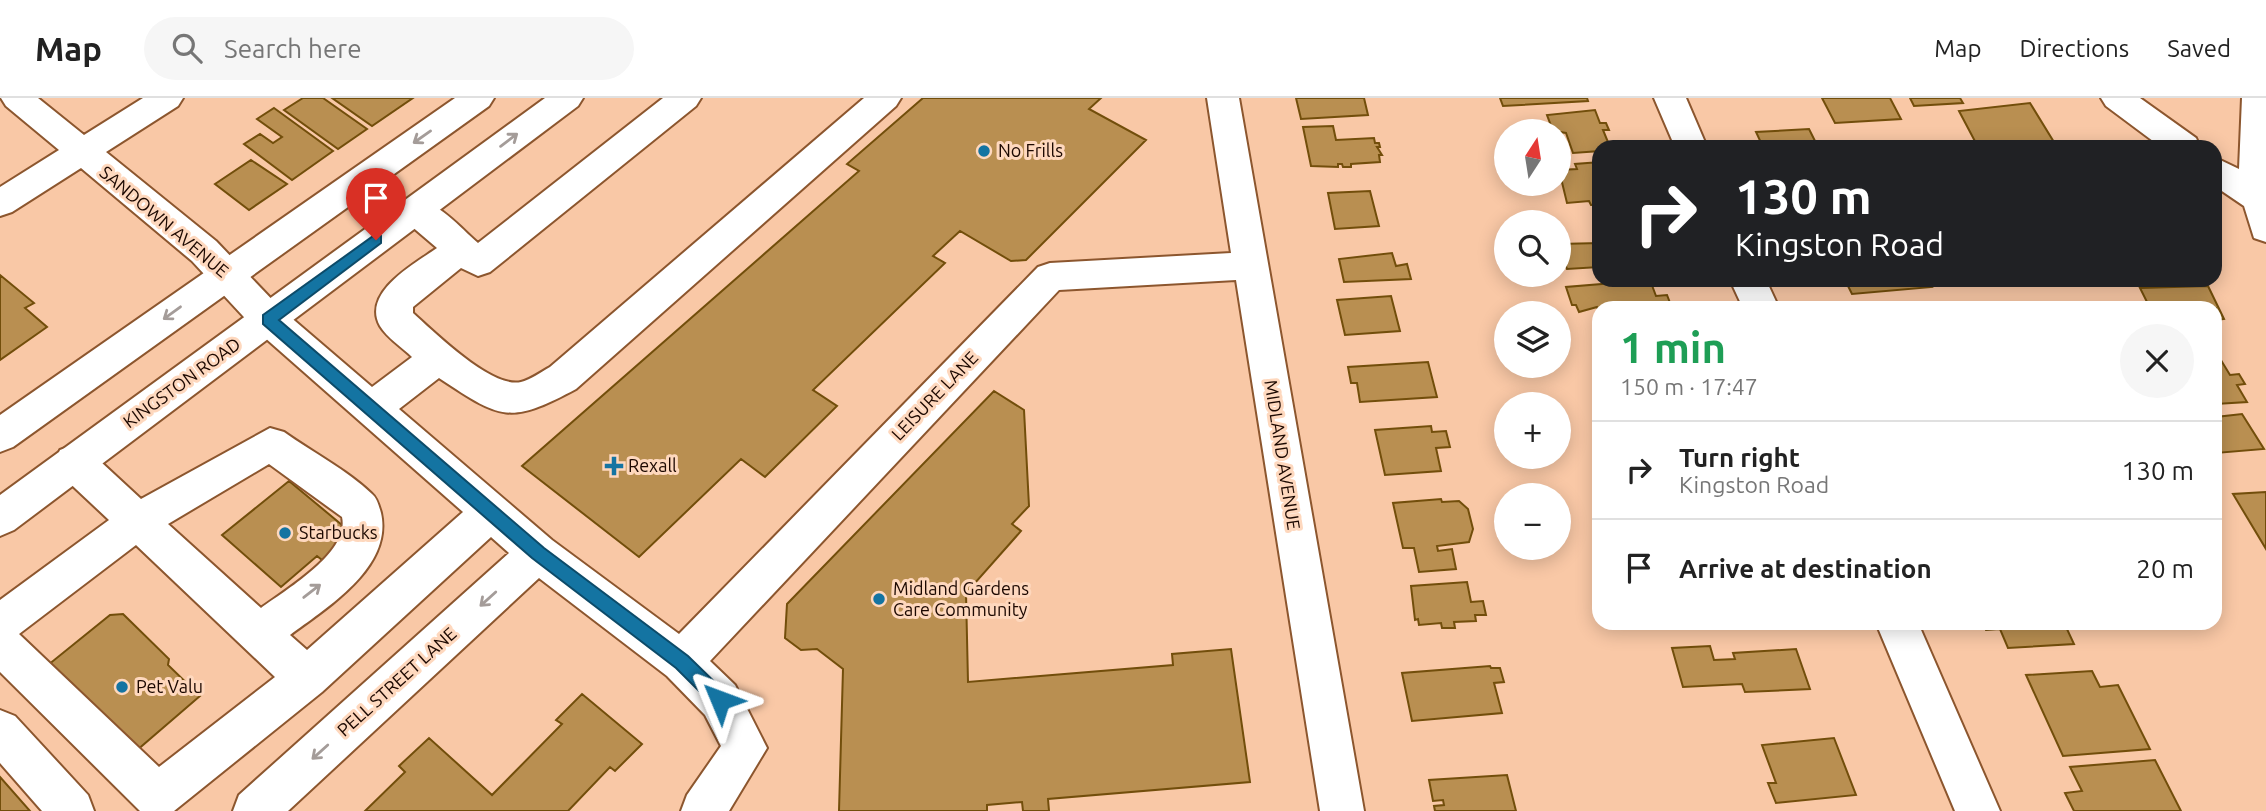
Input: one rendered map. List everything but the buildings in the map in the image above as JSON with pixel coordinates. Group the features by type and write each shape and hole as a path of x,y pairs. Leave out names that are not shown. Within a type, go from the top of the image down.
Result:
{"street":[{"name":"SANDOWN AVENUE","path":"17,98 227,273 268,319 538,553 682,662 720,700 745,748 703,811"},
{"path":"0,203 167,98"},
{"path":"0,436 478,98"},
{"name":"KINGSTON ROAD","path":"0,518 567,98"},
{"path":"415,210 478,262 685,98"},
{"path":"461,248 412,285 395,303 395,319 438,358 497,397 525,398 563,379 884,98"},
{"name":"MIDLAND AVENUE","path":"1223,98 1342,811"},
{"path":"1670,98 1688,140"},
{"path":"2117,98 2174,140"},
{"path":"2258,98 2255,122 2261,213"},
{"path":"2222,176 2261,213"},
{"name":"LEISURE LANE","path":"682,662 716,622 1050,277 1252,265"},
{"path":"371,409 438,358"},
{"path":"0,624 138,521 270,444 360,508 364,530 357,551 339,570 259,634"},
{"path":"74,462 307,678"},
{"path":"0,644 157,796 307,678 491,512"},
{"name":"PELL STREET LANE","path":"255,811 538,553"},
{"path":"1900,630 1978,811"},
{"path":"0,732 72,811"}],"place":[{"name":"No Frills","path":"984,151"},
{"name":"Rexall","path":"614,466"},
{"name":"Starbucks","path":"285,533"},
{"name":"Midland Gardens Care Community","path":"879,599"},
{"name":"Pet Valu","path":"122,687"}],"route":[{"path":"376,240 268,319 538,553 682,662 720,700"}]}
